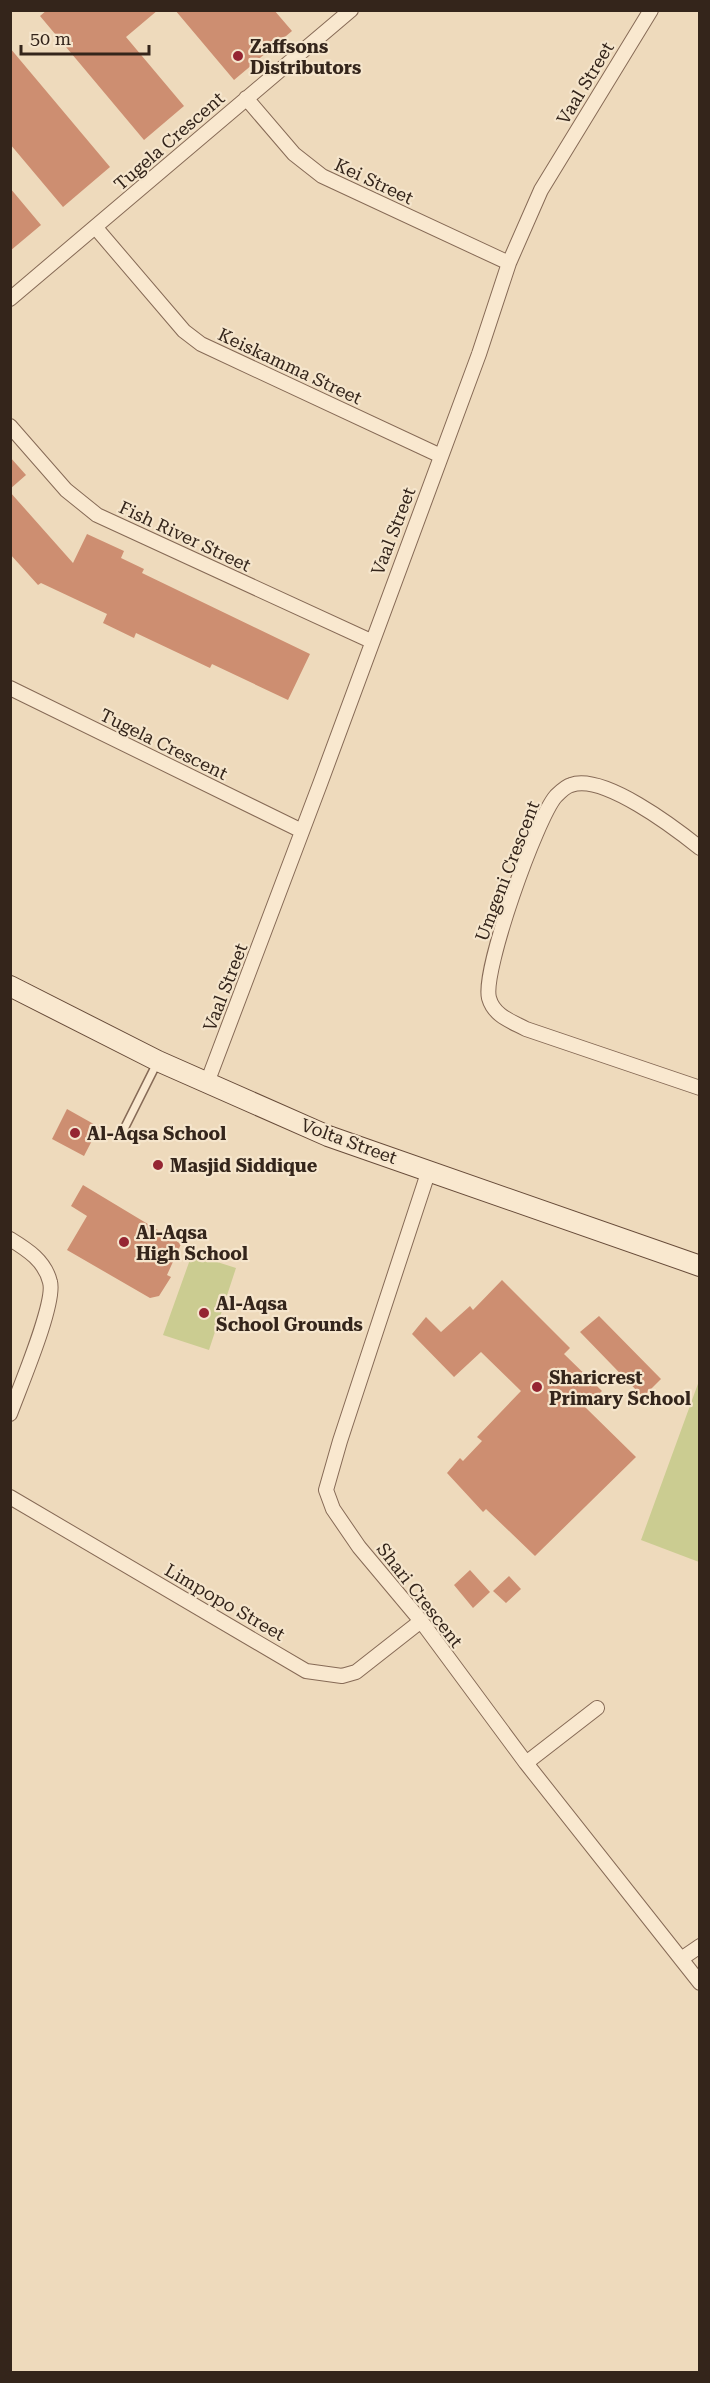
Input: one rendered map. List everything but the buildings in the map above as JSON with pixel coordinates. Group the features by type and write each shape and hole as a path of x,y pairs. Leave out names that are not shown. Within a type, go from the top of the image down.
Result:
{"street":[{"name":"Tugela Crescent","path":"10,299 351,10"},
{"name":"Vaal Street","path":"207,1083 441,456 509,263 541,190 651,10"},
{"name":"Kei Street","path":"246,98 294,154 321,176 509,263"},
{"name":"Keiskamma Street","path":"96,228 184,331 201,344 441,456"},
{"name":"Fish River Street","path":"10,426 66,490 97,515 371,641"},
{"name":"Tugela Crescent","path":"10,688 302,831"},
{"name":"Umgeni Crescent","path":"699,848 661,820 603,787 582,783 570,785 556,796 541,825 503,923 488,982 493,1008 526,1029 699,1088"},
{"name":"Volta Street","path":"10,986 158,1061 328,1136 699,1266"},
{"name":"Shari Crescent","path":"429,1170 326,1490 333,1509 345,1527 421,1621 526,1763 699,1983"},
{"path":"10,1239 37,1258 46,1271 52,1292 10,1414"},
{"name":"Limpopo Street","path":"10,1497 306,1671 342,1676 356,1672 421,1621"},
{"path":"526,1763 597,1708"},
{"path":"681,1959 699,1947"}],"lane":[{"path":"124,1129 158,1061"}],"green space":[{"path":"192,1254 236,1268 209,1350 163,1335"},
{"path":"699,1381 700,1562 641,1540"}],"place":[{"name":"Zaffsons Distributors","path":"238,56"},
{"name":"Al-Aqsa School","path":"75,1133"},
{"name":"Masjid Siddique","path":"158,1165"},
{"name":"Al-Aqsa High School","path":"124,1242"},
{"name":"Al-Aqsa School Grounds","path":"204,1313"},
{"name":"Sharicrest Primary School","path":"537,1387"}]}
